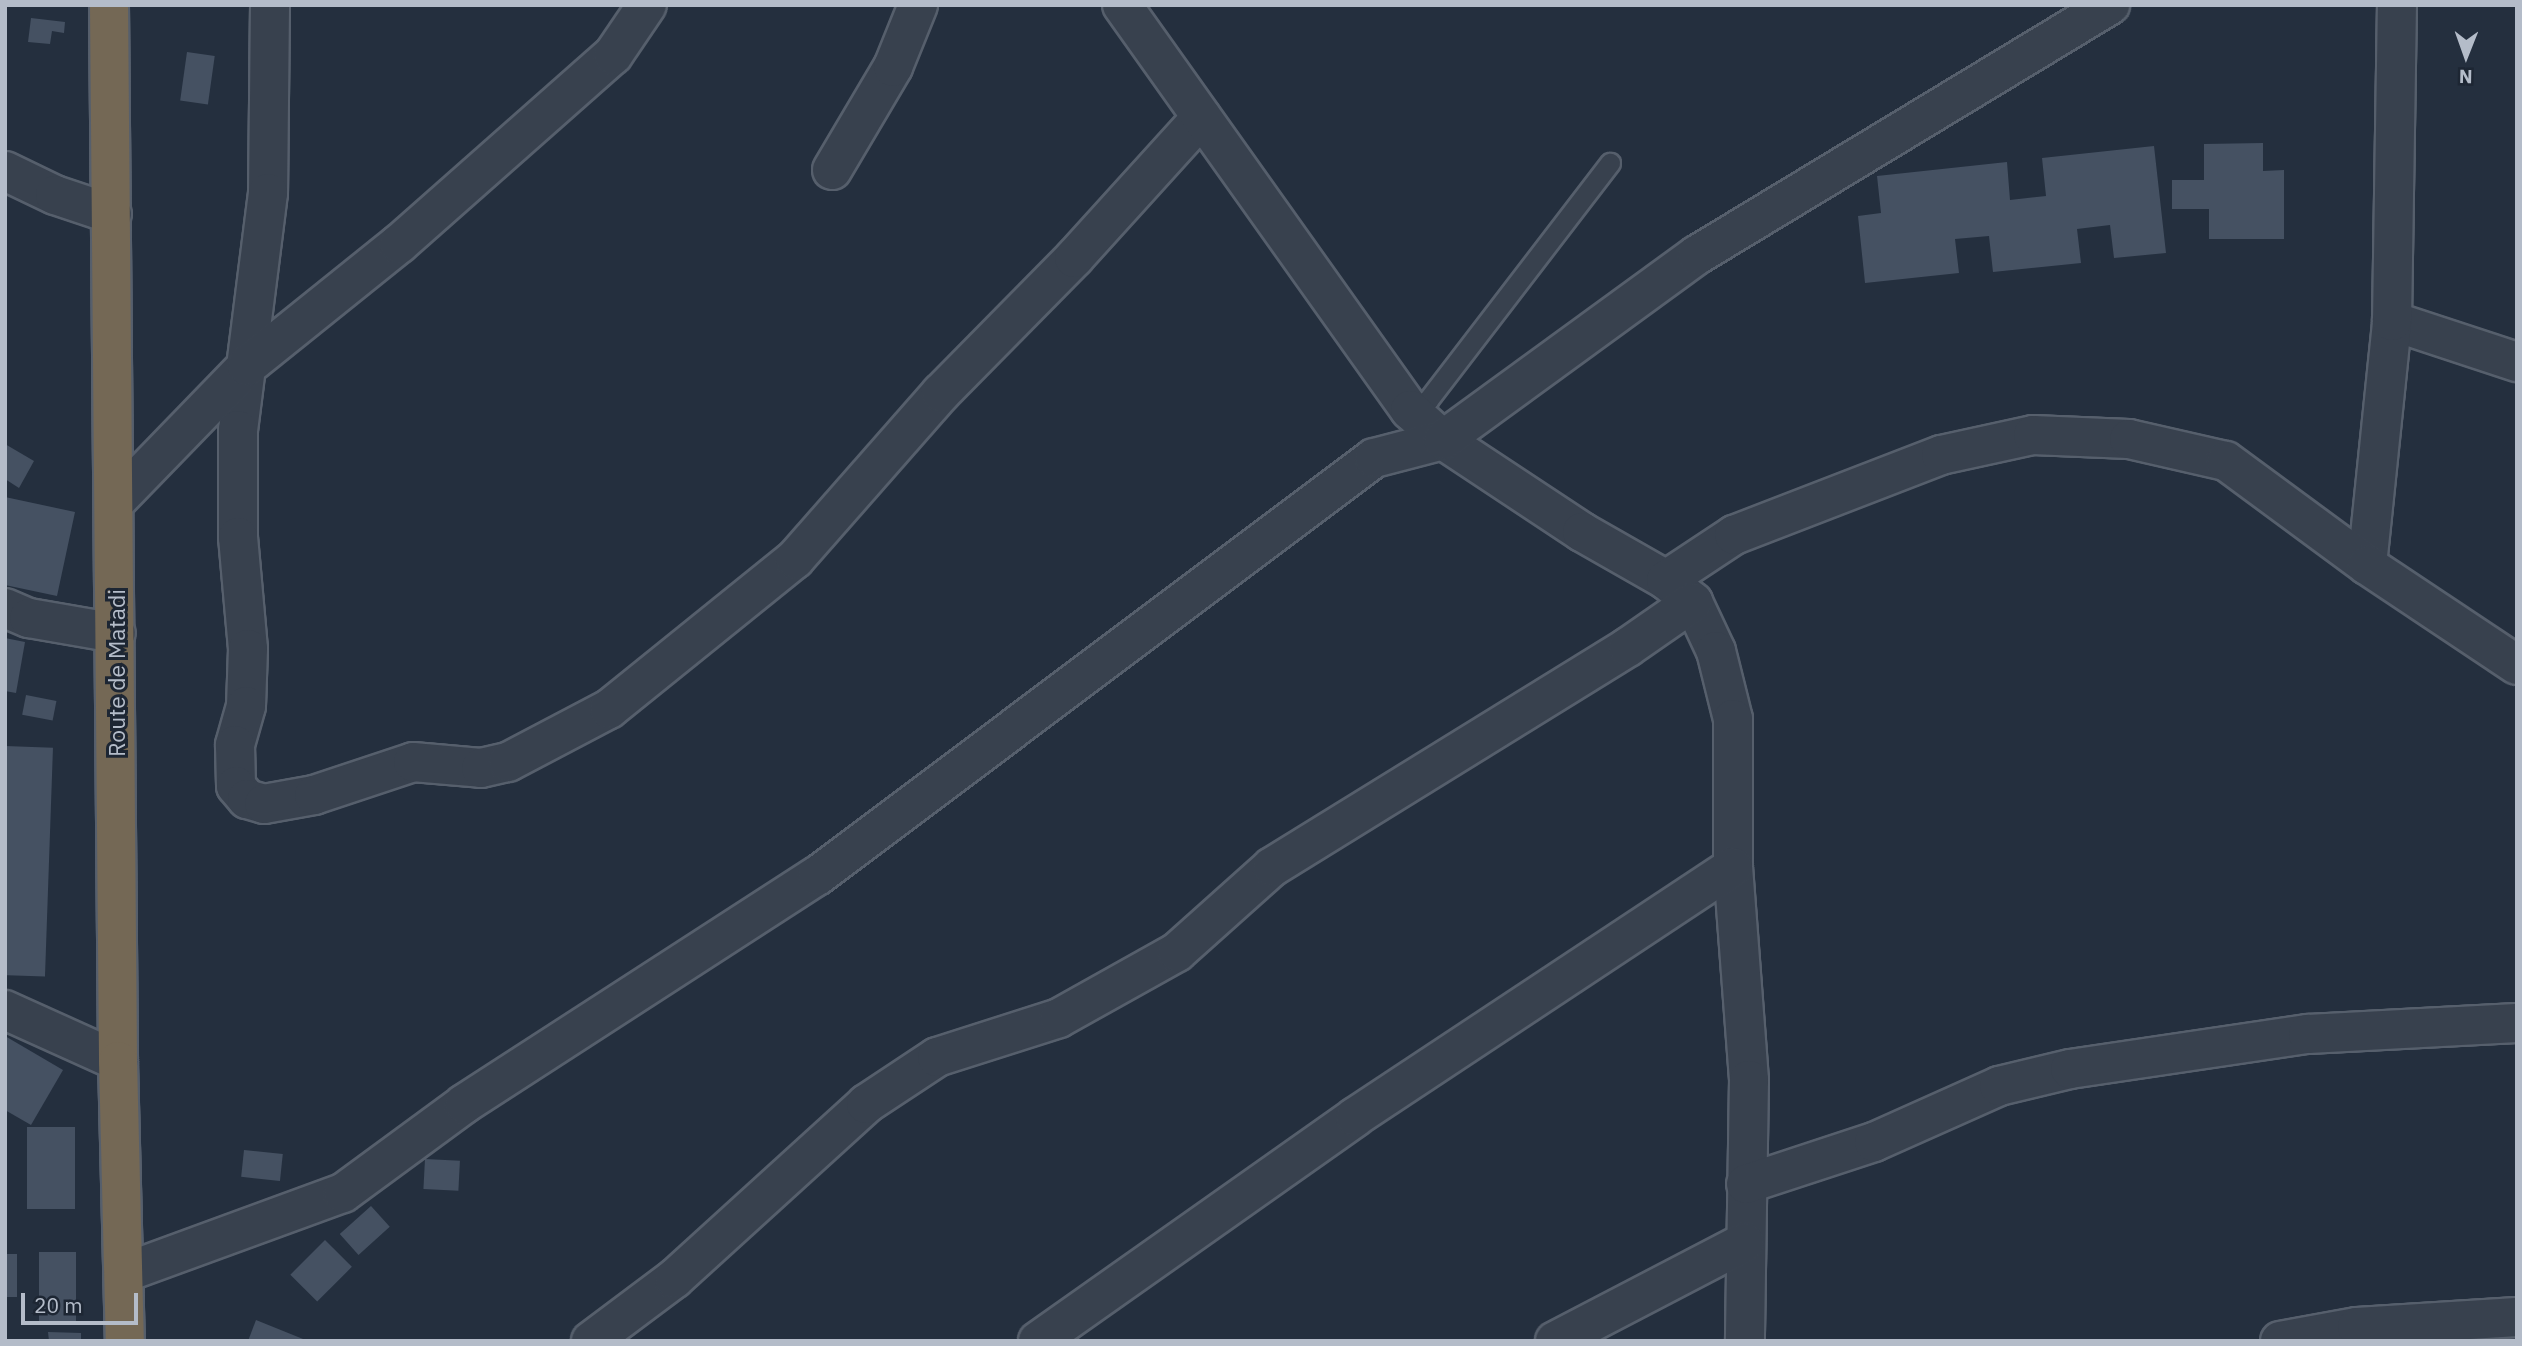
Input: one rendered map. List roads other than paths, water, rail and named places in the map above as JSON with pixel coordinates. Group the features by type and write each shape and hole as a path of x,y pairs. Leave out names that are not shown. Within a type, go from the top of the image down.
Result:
{"highway":[{"name":"Route de Matadi","path":"109,5 118,1061 125,1341"}],"street":[{"path":"270,5 268,193 248,329 247,366 238,429 238,523 248,649 246,706 235,745 236,786 247,799 264,804 314,795 413,762 481,768 508,762 609,709 795,559 941,393 1074,258 1202,117"},
{"path":"115,502 247,366 399,244 613,55 648,5"},
{"path":"832,170 893,67 918,5"},
{"path":"1122,5 1410,410 1443,440 1582,532 1679,591 1716,652 1733,719 1733,867 1749,1080 1745,1341"},
{"path":"124,1273 343,1193 464,1104 817,876 1374,458 1443,440 1697,255 2110,5"},
{"path":"2367,565 2392,321 2397,5"},
{"path":"5,170 55,195 112,214"},
{"path":"2392,321 2517,362"},
{"path":"591,1341 674,1279 866,1104 906,1077 937,1057 1059,1018 1177,952 1272,867 1628,647 1734,535 1941,455 2033,435 2129,439 2226,461 2367,565 2517,665"},
{"path":"5,608 29,618 116,633"},
{"path":"1038,1341 1355,1117 1733,867"},
{"path":"5,1010 118,1061"},
{"path":"1746,1184 1874,1142 1999,1086 2070,1069 2308,1034 2517,1023"},
{"path":"1555,1341 1745,1242"},
{"path":"2280,1341 2357,1327 2517,1317"}],"lane":[{"path":"1410,410 1428,400 1609,163"}]}
